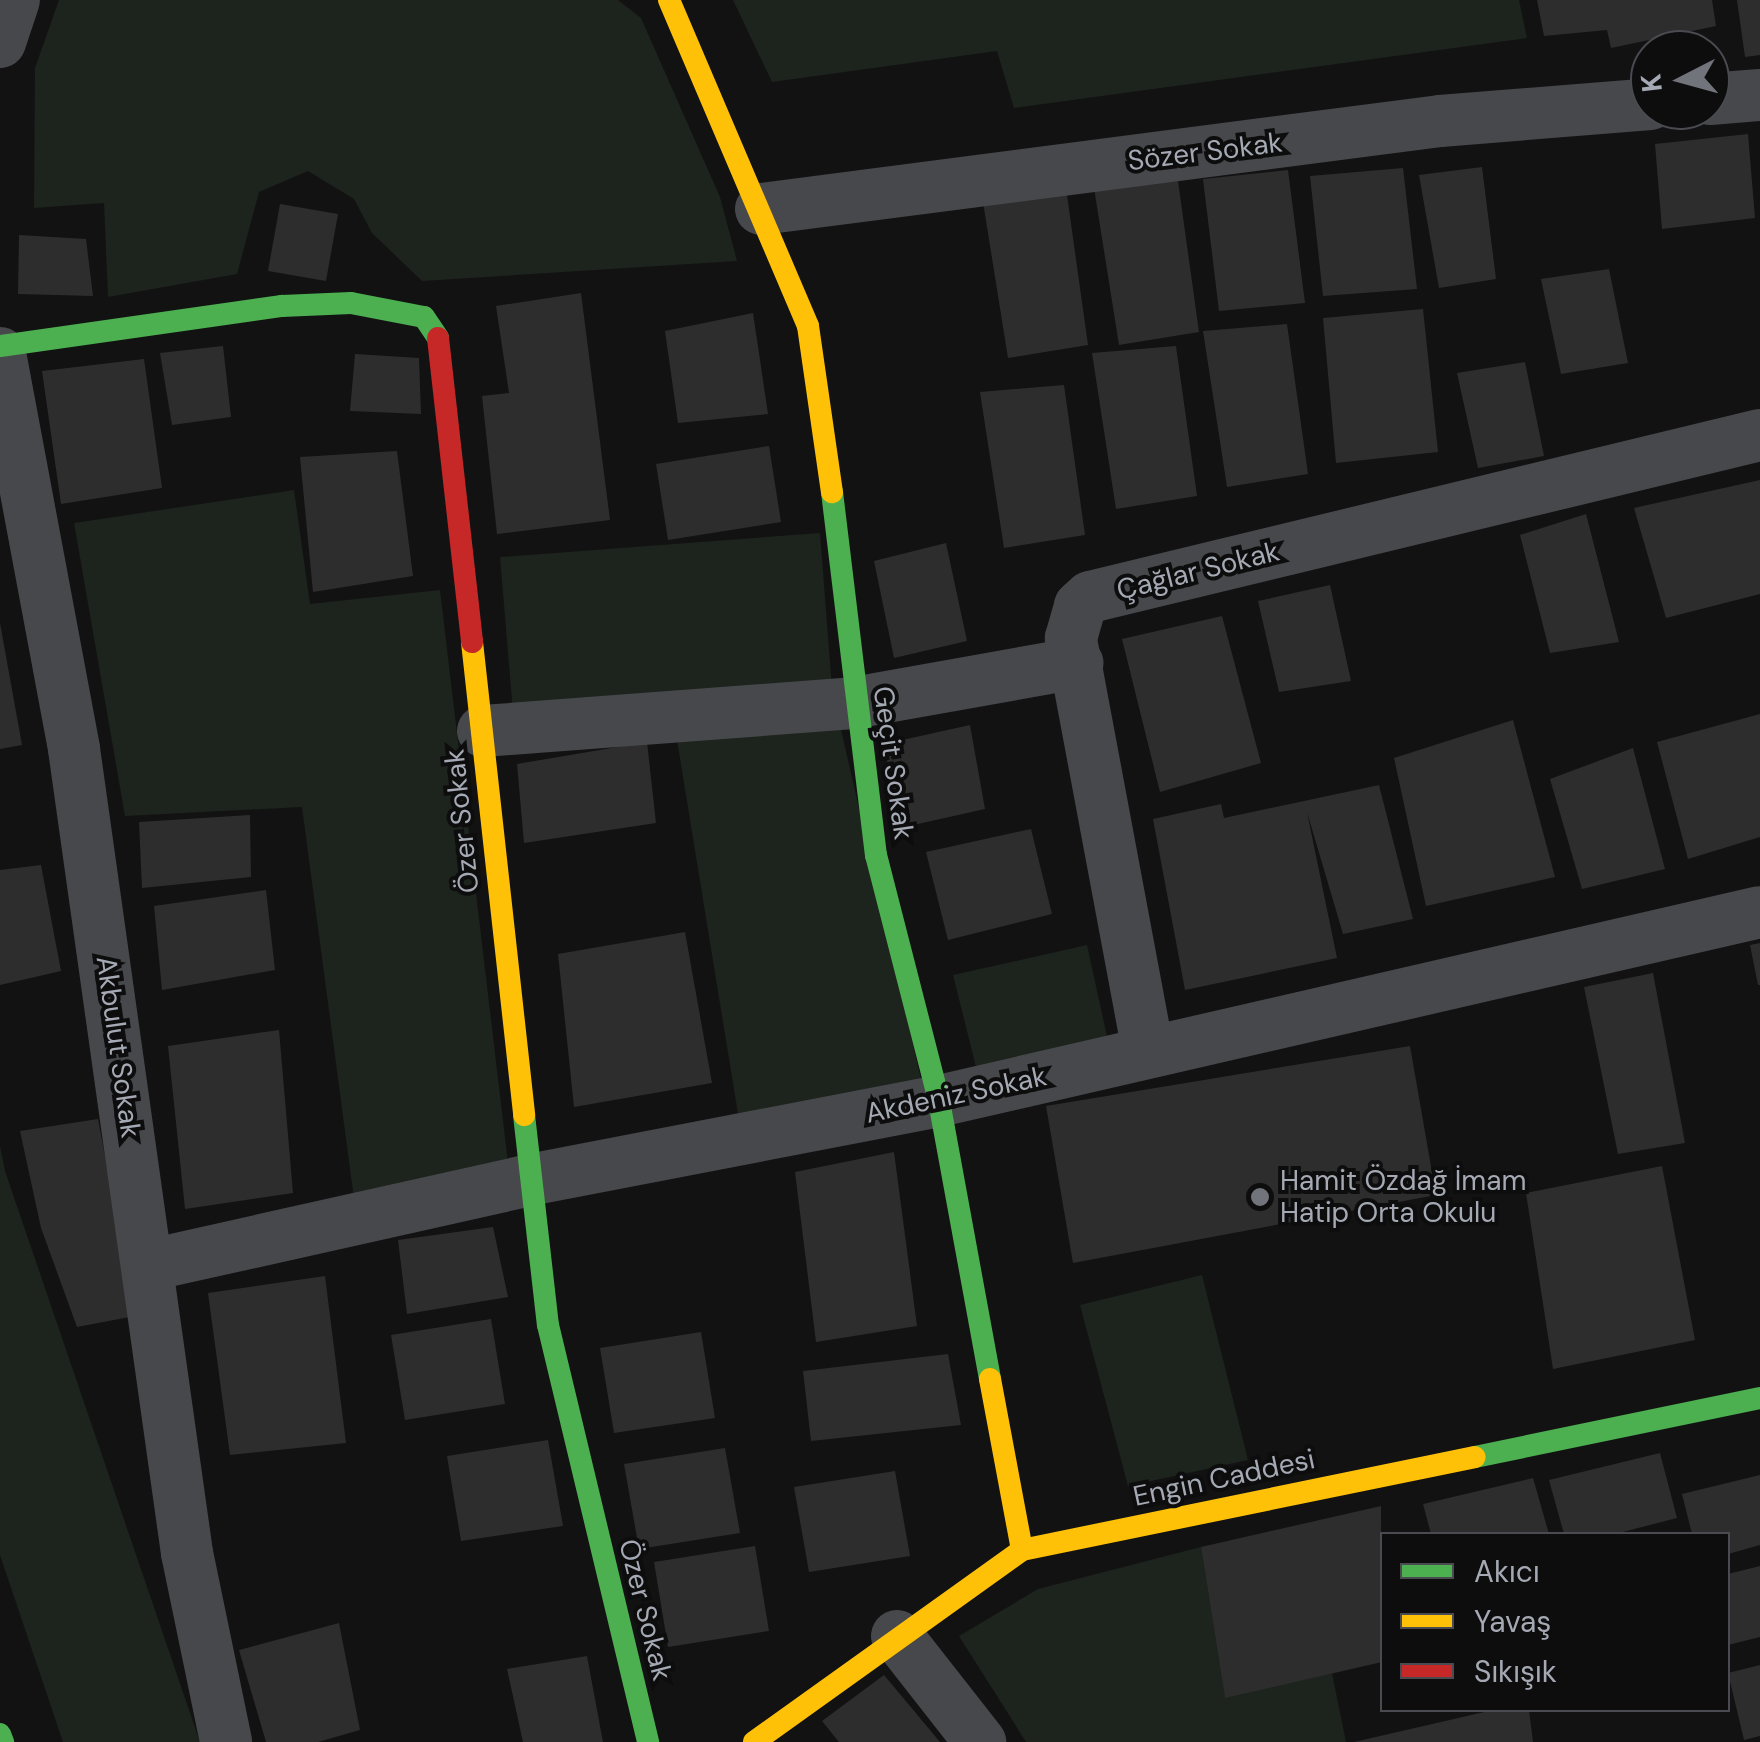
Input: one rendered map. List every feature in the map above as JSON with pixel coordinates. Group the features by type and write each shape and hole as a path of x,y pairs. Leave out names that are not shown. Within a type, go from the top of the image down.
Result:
{"main road":[{"name":"Geçit Sokak","path":"669,0 708,102 794,284 822,392 852,703 876,855 939,1101 1022,1550"},
{"name":"Özer Sokak","path":"0,349 282,306 351,302 424,317 444,356 528,1180 576,1463 648,1742"},
{"name":"Engin Caddesi","path":"754,1742 1022,1550 1760,1398"},
{"path":"0,1734 3,1742"}],"street":[{"path":"0,42 14,0"},
{"path":"1730,97 1760,95"},
{"name":"Sözer Sokak","path":"761,209 1440,122 1630,106"},
{"name":"Akbulut Sokak","path":"0,349 74,749 150,1265 187,1553 226,1742"},
{"name":"Çağlar Sokak","path":"1148,1051 1076,663 1072,620 1090,597 1760,435"},
{"path":"483,731 852,703 1076,663"},
{"name":"Akdeniz Sokak","path":"150,1265 528,1180 939,1101 1760,912"},
{"path":"897,1636 980,1742"}],"shaded area":[{"path":"59,0 618,0 641,18 720,197 737,261 422,281 372,233 354,199 308,171 259,192 237,274 108,297 104,203 34,208 35,68"},
{"path":"733,0 1519,0 1527,38 1014,108 997,51 772,82"},
{"path":"294,490 310,604 440,590 509,1171 354,1199 302,807 125,816 74,523"},
{"path":"820,533 832,688 513,712 500,557"},
{"path":"840,725 923,1088 739,1120 677,740"},
{"path":"1087,945 1108,1041 977,1071 953,975"},
{"path":"0,1146 5,1171 200,1742 63,1742 0,1555"},
{"path":"1202,1275 1248,1460 1128,1486 1080,1305"},
{"path":"1201,1547 1225,1697 1332,1673 1346,1742 1026,1742 959,1636 1038,1589"}],"building":[{"path":"1537,0 1712,0 1716,26 1697,30 1630,30 1630,44 1611,48 1607,30 1544,36"},
{"path":"1737,0 1760,0 1760,55 1745,57"},
{"path":"1748,134 1755,218 1662,229 1655,144"},
{"path":"1482,167 1496,279 1439,288 1419,175"},
{"path":"1403,168 1417,289 1323,296 1310,176"},
{"path":"1288,170 1305,303 1219,311 1203,179"},
{"path":"1178,181 1199,332 1119,345 1094,188"},
{"path":"1067,195 1088,345 1008,358 983,202"},
{"path":"280,204 338,214 326,281 268,271"},
{"path":"19,235 86,239 93,296 18,294"},
{"path":"1609,269 1628,363 1561,374 1541,279"},
{"path":"581,293 610,520 497,534 482,396 509,393 496,306"},
{"path":"1423,309 1438,452 1336,463 1323,318"},
{"path":"753,313 768,414 678,423 665,331"},
{"path":"1287,324 1308,474 1227,487 1203,331"},
{"path":"223,346 231,417 172,425 160,353"},
{"path":"1176,346 1197,496 1116,509 1092,353"},
{"path":"355,354 419,358 421,414 350,411"},
{"path":"144,359 162,488 61,504 42,371"},
{"path":"1525,362 1544,456 1478,468 1457,373"},
{"path":"1064,385 1085,535 1004,548 980,392"},
{"path":"769,446 781,522 668,540 656,464"},
{"path":"397,451 413,576 313,592 300,457"},
{"path":"1760,480 1760,594 1666,618 1634,508"},
{"path":"1586,514 1619,642 1550,653 1520,535"},
{"path":"946,543 967,641 894,658 874,561"},
{"path":"1330,585 1351,681 1279,692 1258,601"},
{"path":"1222,616 1261,763 1160,792 1122,639"},
{"path":"0,623 22,745 0,749"},
{"path":"1760,714 1760,837 1688,859 1657,742"},
{"path":"1513,720 1555,877 1426,906 1394,758"},
{"path":"970,725 985,809 900,828 884,744"},
{"path":"647,742 656,823 524,843 517,764"},
{"path":"1633,748 1665,869 1582,889 1550,779"},
{"path":"1379,785 1413,919 1343,934 1307,812 1337,958 1185,990 1153,819 1221,804 1224,818"},
{"path":"250,815 251,877 142,888 139,822"},
{"path":"1031,829 1052,914 948,940 926,852"},
{"path":"41,865 61,971 0,985 0,870"},
{"path":"266,890 275,970 162,990 154,906"},
{"path":"685,932 712,1083 574,1107 558,954"},
{"path":"1760,943 1760,985 1758,985 1750,945"},
{"path":"1653,973 1685,1143 1618,1154 1584,987"},
{"path":"279,1030 293,1193 185,1209 168,1046"},
{"name":"Hamit Özdağ İmam Hatip Orta Okulu","path":"1410,1046 1436,1195 1073,1263 1046,1106"},
{"path":"98,1119 135,1316 77,1327 41,1228 20,1131"},
{"path":"894,1152 917,1326 816,1342 795,1172"},
{"path":"1662,1166 1695,1340 1553,1369 1526,1193"},
{"path":"493,1227 508,1297 407,1314 398,1240"},
{"path":"325,1276 346,1443 230,1455 208,1293"},
{"path":"491,1319 505,1404 405,1420 391,1335"},
{"path":"701,1332 715,1418 614,1433 600,1348"},
{"path":"948,1354 961,1425 811,1441 803,1371"},
{"path":"548,1440 563,1526 461,1541 447,1456"},
{"path":"725,1448 740,1533 639,1549 624,1464"},
{"path":"1660,1453 1677,1518 1623,1532 1563,1532 1549,1480"},
{"path":"895,1471 910,1556 809,1572 794,1487"},
{"path":"1760,1475 1760,1545 1730,1553 1730,1532 1692,1532 1682,1494"},
{"path":"1533,1478 1548,1532 1430,1532 1423,1504"},
{"path":"1381,1506 1380,1662 1225,1698 1201,1547"},
{"path":"755,1546 769,1631 668,1647 654,1562"},
{"path":"1760,1566 1760,1637 1730,1644 1730,1574"},
{"path":"339,1623 360,1730 318,1742 266,1742 239,1650"},
{"path":"587,1656 603,1742 523,1742 507,1669"},
{"path":"1760,1665 1760,1736 1744,1740 1730,1672"},
{"path":"884,1675 940,1742 839,1742 822,1721"},
{"path":"1484,1712 1529,1712 1533,1742 1354,1742"}],"traffic: fast":[{"path":"0,346 282,306 351,303 424,317 438,338"},
{"path":"832,492 876,855 939,1101 990,1379"},
{"path":"524,1115 548,1325 648,1742"},
{"path":"1475,1457 1760,1398"},
{"path":"0,1734 3,1742"}],"traffic: slow":[{"path":"669,0 808,326 832,492"},
{"path":"472,642 524,1115"},
{"path":"990,1379 1022,1550"},
{"path":"754,1742 1022,1550 1475,1457"}],"traffic: jam":[{"path":"438,338 472,642"}],"place":[{"name":"Hamit Özdağ İmam Hatip Orta Okulu","path":"1260,1197"}]}
